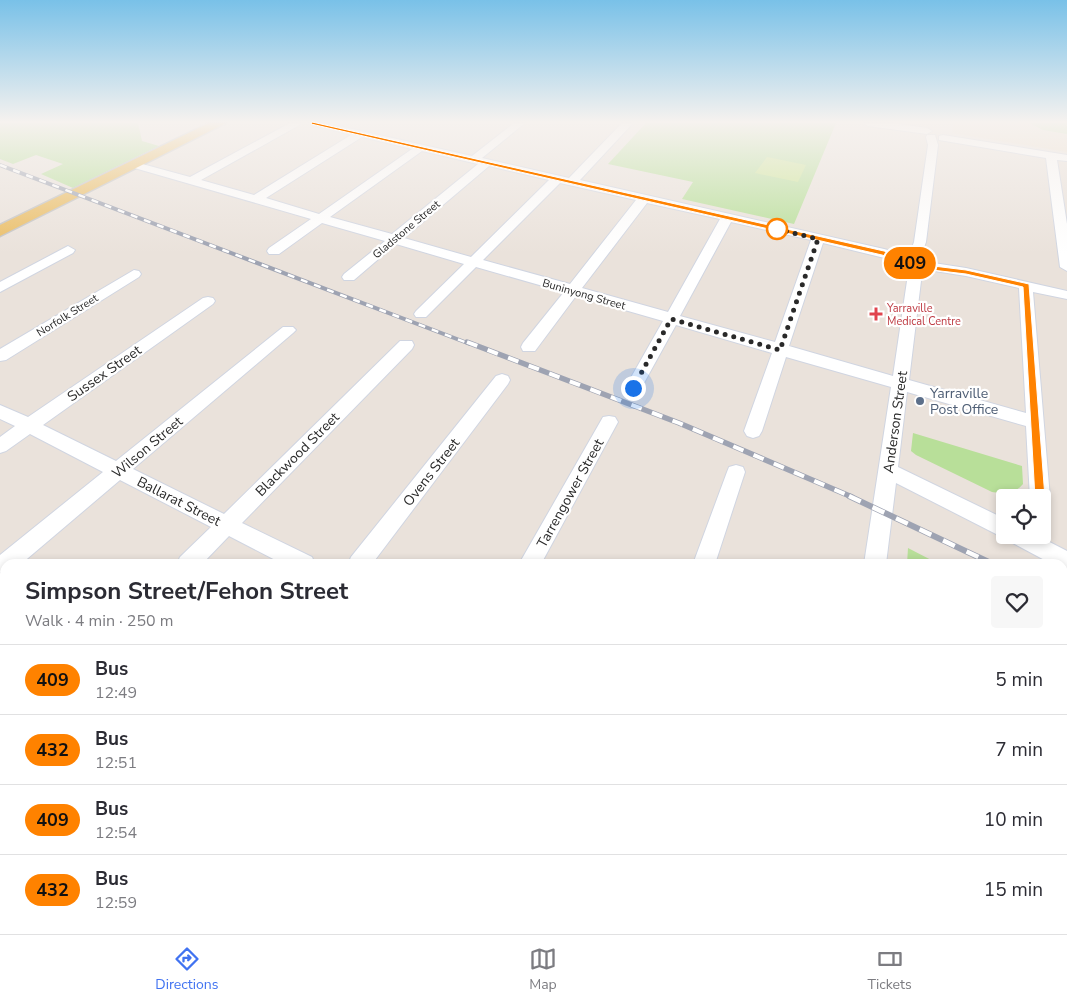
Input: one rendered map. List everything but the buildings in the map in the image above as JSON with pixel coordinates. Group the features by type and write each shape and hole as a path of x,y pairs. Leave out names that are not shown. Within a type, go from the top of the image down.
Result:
{"main road":[{"path":"0,231 132,167"}],"street":[{"name":"Buninyong Street","path":"141,167 1034,422"},
{"path":"191,181 218,167"},
{"path":"255,200 311,167"},
{"path":"274,251 394,167"},
{"name":"Gladstone Street","path":"349,277 474,167"},
{"path":"506,167 818,239 918,259 1067,295"},
{"path":"573,181 587,167"},
{"name":"Anderson Street","path":"876,559 931,167"},
{"path":"1053,167 1067,267"},
{"path":"421,314 558,178"},
{"path":"529,347 644,198"},
{"path":"633,388 727,218"},
{"path":"753,432 818,239"},
{"path":"0,288 68,250"},
{"name":"Norfolk Street","path":"0,356 134,274"},
{"path":"1026,286 1039,489"},
{"name":"Sussex Street","path":"0,446 208,301"},
{"name":"Wilson Street","path":"11,559 288,330"},
{"name":"Blackwood Street","path":"193,559 406,345"},
{"name":"Ovens Street","path":"363,559 502,380"},
{"name":"Ballarat Street","path":"0,411 294,559"},
{"name":"Tarrengower Street","path":"533,559 609,422"},
{"path":"889,471 996,524"},
{"path":"706,559 736,472"},
{"path":"1045,544 1064,559"}],"green space":[{"path":"57,167 117,167 73,188 41,174"},
{"path":"620,167 818,167 794,224 682,199 693,182"},
{"path":"760,167 805,167 798,182 755,173"},
{"path":"913,433 1022,466 1023,484 1017,489 996,489 996,492 992,492 911,451"},
{"path":"908,548 929,559 907,559"}],"railway":[{"path":"4,167 470,344"},
{"path":"467,342 679,423 852,497"},
{"path":"849,496 982,559"}],"bus line":[{"name":"409","path":"503,167 884,253 907,260 915,266 966,272 1026,286 1039,489"}],"place":[{"name":"Yarraville Medical Centre","path":"876,314"},
{"name":"Yarraville Post Office","path":"920,401"}],"route":[{"path":"633,388 671,319 780,350 818,239 777,229"}]}
